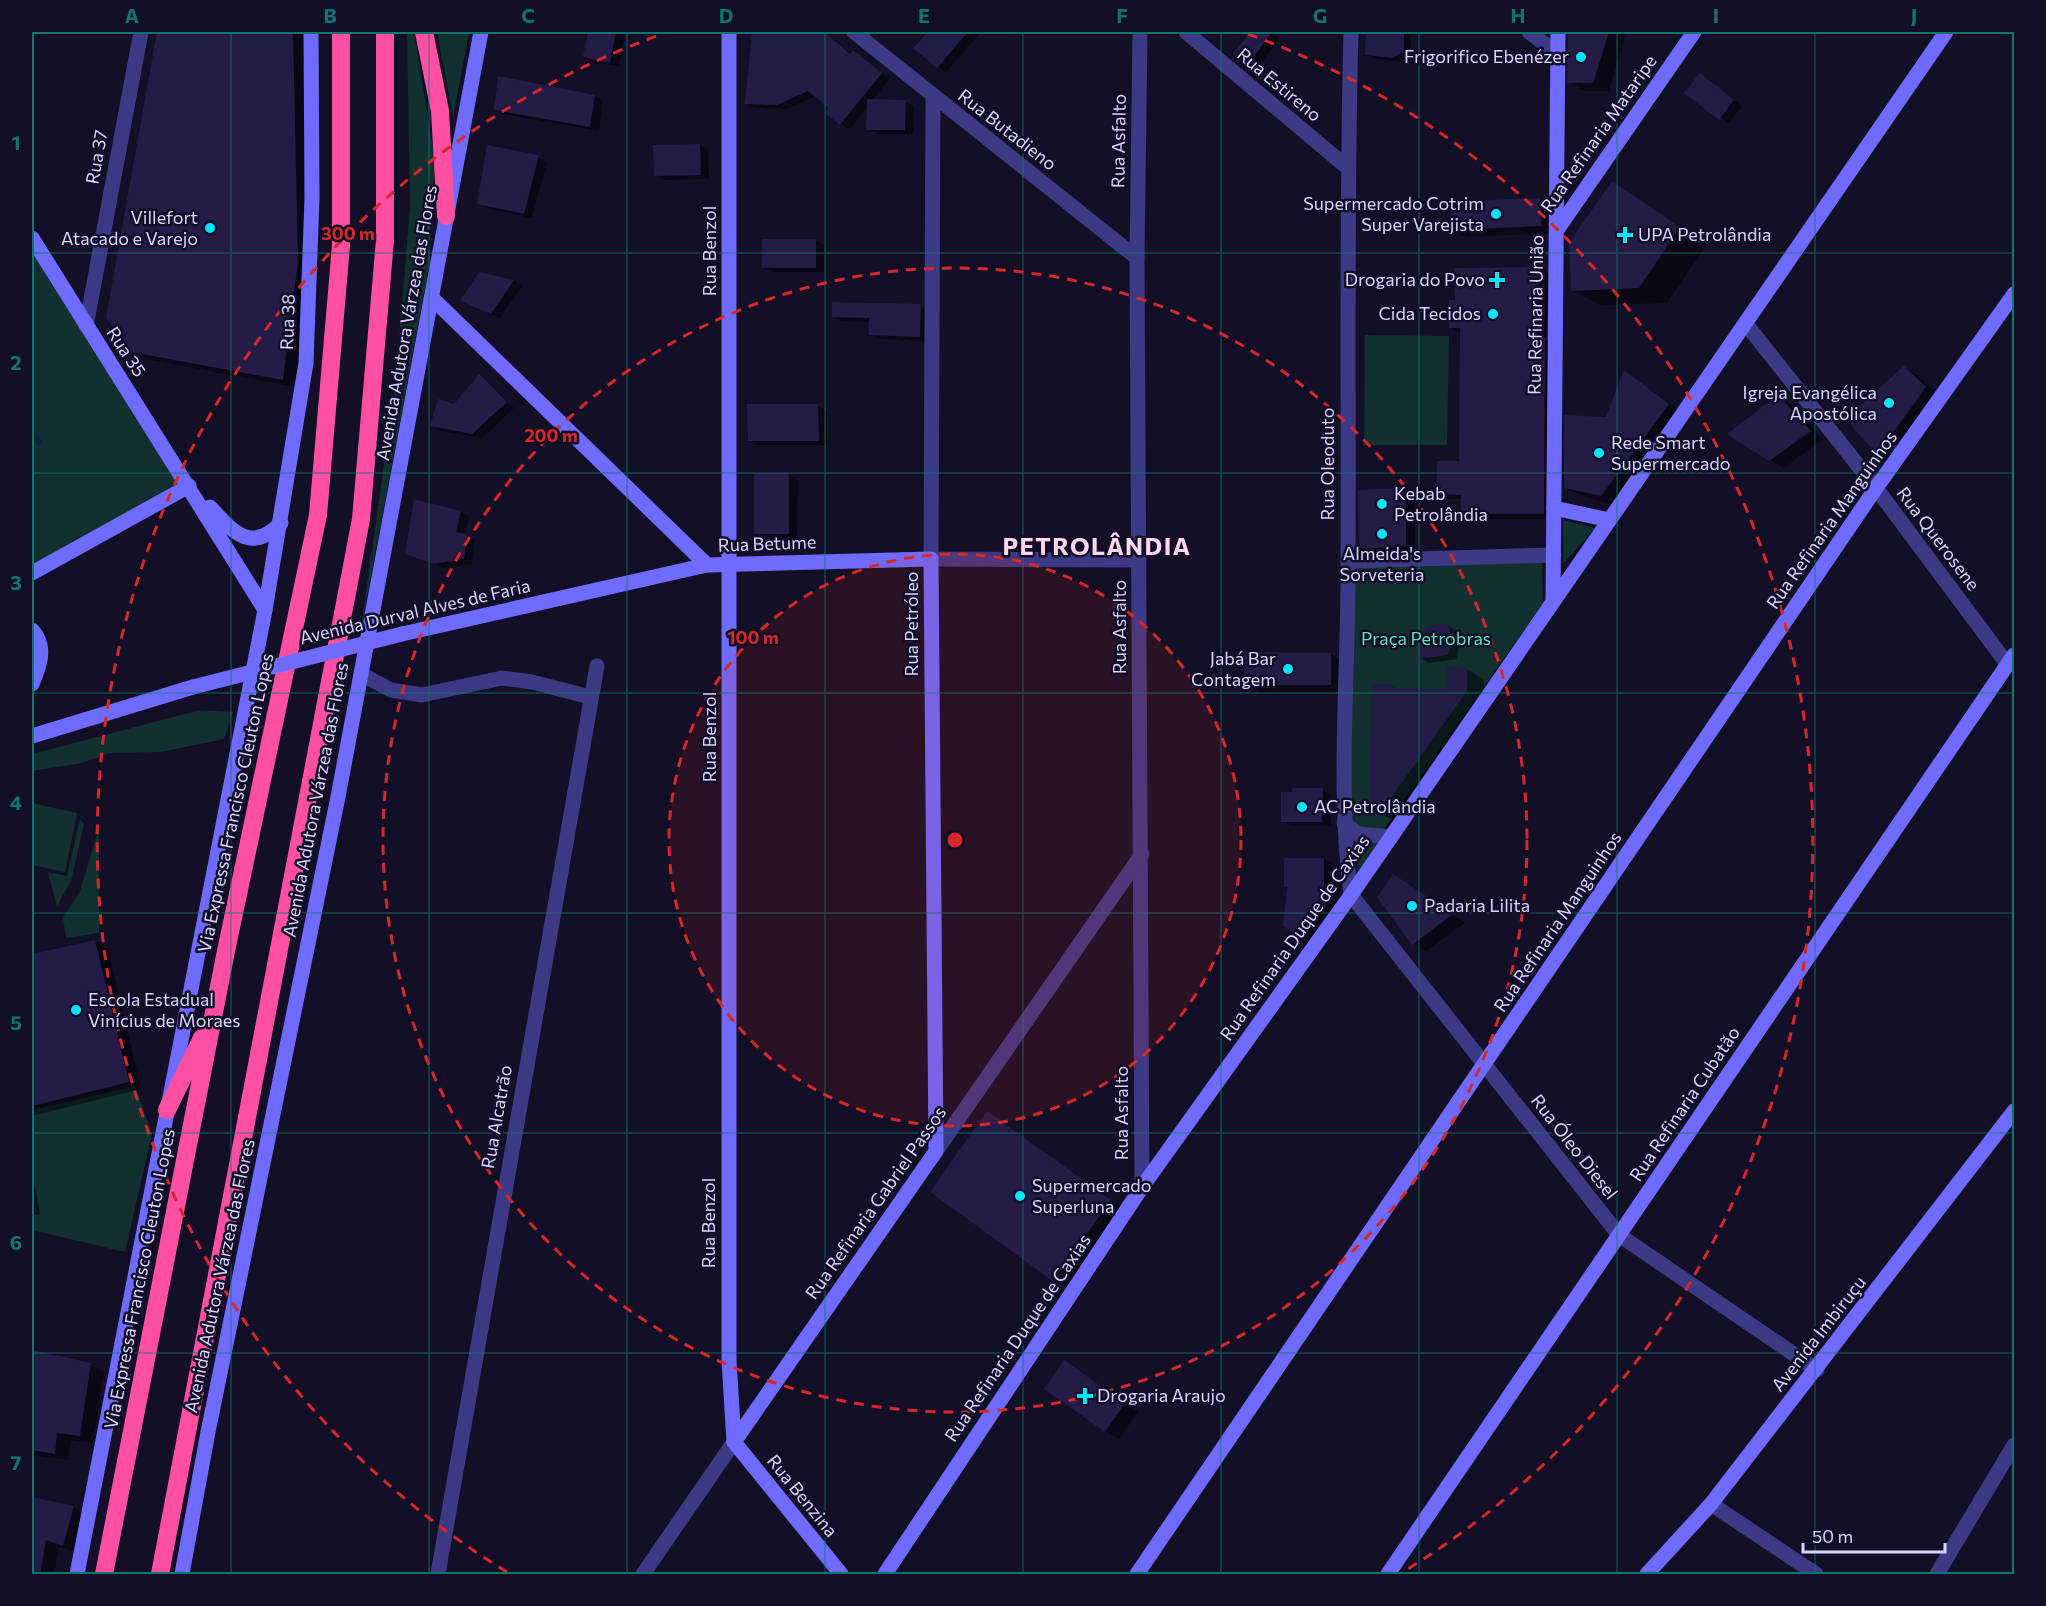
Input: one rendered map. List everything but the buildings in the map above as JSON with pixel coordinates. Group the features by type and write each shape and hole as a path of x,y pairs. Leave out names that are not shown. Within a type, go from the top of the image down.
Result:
{"highway":[{"name":"Via Expressa Francisco Cleuton Lopes","path":"104,1575 213,1014 318,515 341,245 342,32"},
{"path":"160,1575 361,519 385,240 385,32"},
{"path":"424,32 440,111 446,216"},
{"path":"167,1110 213,1014"}],"street":[{"name":"Rua 37","path":"86,326 141,32"},
{"name":"Rua 38","path":"265,610 306,363 312,198 311,32"},
{"name":"Avenida Adutora Várzea das Flores","path":"182,1575 208,1432 361,674 433,299 446,216 481,32"},
{"name":"Rua Benzol","path":"729,32 729,1361 734,1443"},
{"name":"Rua Butadieno","path":"854,32 1137,258"},
{"name":"Rua Asfalto","path":"1140,32 1137,258 1142,1186"},
{"name":"Rua Estireno","path":"1186,32 1348,168"},
{"name":"Rua Oleoduto","path":"1351,32 1344,824 1351,895"},
{"path":"1529,32 1558,54"},
{"name":"Rua Refinaria União","path":"1553,600 1558,32"},
{"name":"Rua Refinaria Mataripe","path":"1557,230 1694,32"},
{"name":"Rua Refinaria Duque de Caxias","path":"885,1575 1142,1186 1351,895 1946,32"},
{"name":"Rua Petróleo","path":"933,97 931,559 936,1151"},
{"name":"Rua 35","path":"32,238 265,610"},
{"name":"Rua Refinaria Manguinhos","path":"1137,1575 1876,488 2014,294"},
{"name":"Rua Betume","path":"433,299 706,566 931,559 1139,560"},
{"name":"Rua Querosene","path":"1746,324 2011,660"},
{"name":"Rua 35","path":"189,486 228,527 251,539 268,536 281,523"},
{"path":"32,573 189,486"},
{"path":"1554,508 1609,520"},
{"path":"1348,561 1554,555"},
{"name":"Avenida Durval Alves de Faria","path":"32,736 193,687 402,634 706,566"},
{"path":"77,1575 265,610"},
{"path":"32,630 38,637 42,651 40,666 32,684"},
{"name":"Rua Refinaria Cubatão","path":"1388,1575 2011,660"},
{"name":"Rua Alcatrão","path":"438,1575 597,666"},
{"path":"361,674 390,690 422,695 502,678 532,682 590,697"},
{"path":"1344,824 1358,834 1391,837"},
{"name":"Rua Refinaria Gabriel Passos","path":"643,1575 1142,854"},
{"name":"Rua Óleo Diesel","path":"1351,895 1619,1235 1817,1370"},
{"name":"Avenida Imbiruçu","path":"1647,1575 1711,1504 1817,1370 2014,1111"},
{"name":"Rua Benzina","path":"734,1443 841,1575"},
{"path":"1937,1575 2014,1445"},
{"path":"1711,1504 1816,1575"}],"green space":[{"path":"407,32 414,32 435,161 428,272 360,634 395,388 410,208"},
{"path":"437,32 469,32 453,118"},
{"path":"32,245 178,483 32,566"},
{"path":"1365,335 1449,336 1447,445 1364,445"},
{"path":"1563,520 1595,528 1563,564"},
{"name":"Praça Petrobras","path":"1542,563 1543,603 1383,830 1362,830 1349,821 1352,564"},
{"path":"200,710 233,712 224,739 161,752 109,753 82,763 32,771 32,754"},
{"path":"32,803 77,813 65,872 32,865"},
{"path":"80,819 84,824 71,881 57,906 48,872 67,876"},
{"path":"99,828 99,933 66,938 63,918 80,891"},
{"path":"1354,837 1378,841 1359,876"},
{"path":"135,1086 152,1134 125,1252 32,1230 32,1214 36,1214 32,1188 32,1110"}],"waterway":[{"path":"32,432 39,442"}],"place":[{"name":"Frigorifico Ebenézer","path":"1581,57"},
{"name":"Supermercado Cotrim Super Varejista","path":"1496,214"},
{"name":"Villefort Atacado e Varejo","path":"210,228"},
{"name":"UPA Petrolândia","path":"1625,235"},
{"name":"Drogaria do Povo","path":"1497,280"},
{"name":"Cida Tecidos","path":"1493,314"},
{"name":"Igreja Evangélica Apostólica","path":"1889,403"},
{"name":"Rede Smart Supermercado","path":"1599,453"},
{"name":"Kebab Petrolândia","path":"1382,504"},
{"name":"Almeida's Sorveteria","path":"1382,534"},
{"name":"Jabá Bar Contagem","path":"1288,669"},
{"name":"AC Petrolândia","path":"1302,807"},
{"name":"Padaria Lilita","path":"1412,906"},
{"name":"Escola Estadual Vinícius de Moraes","path":"76,1010"},
{"name":"Supermercado Superluna","path":"1020,1196"},
{"name":"Drogaria Araujo","path":"1085,1396"}],"district":[{"name":"PETROLÂNDIA","path":"1097,547"}]}
